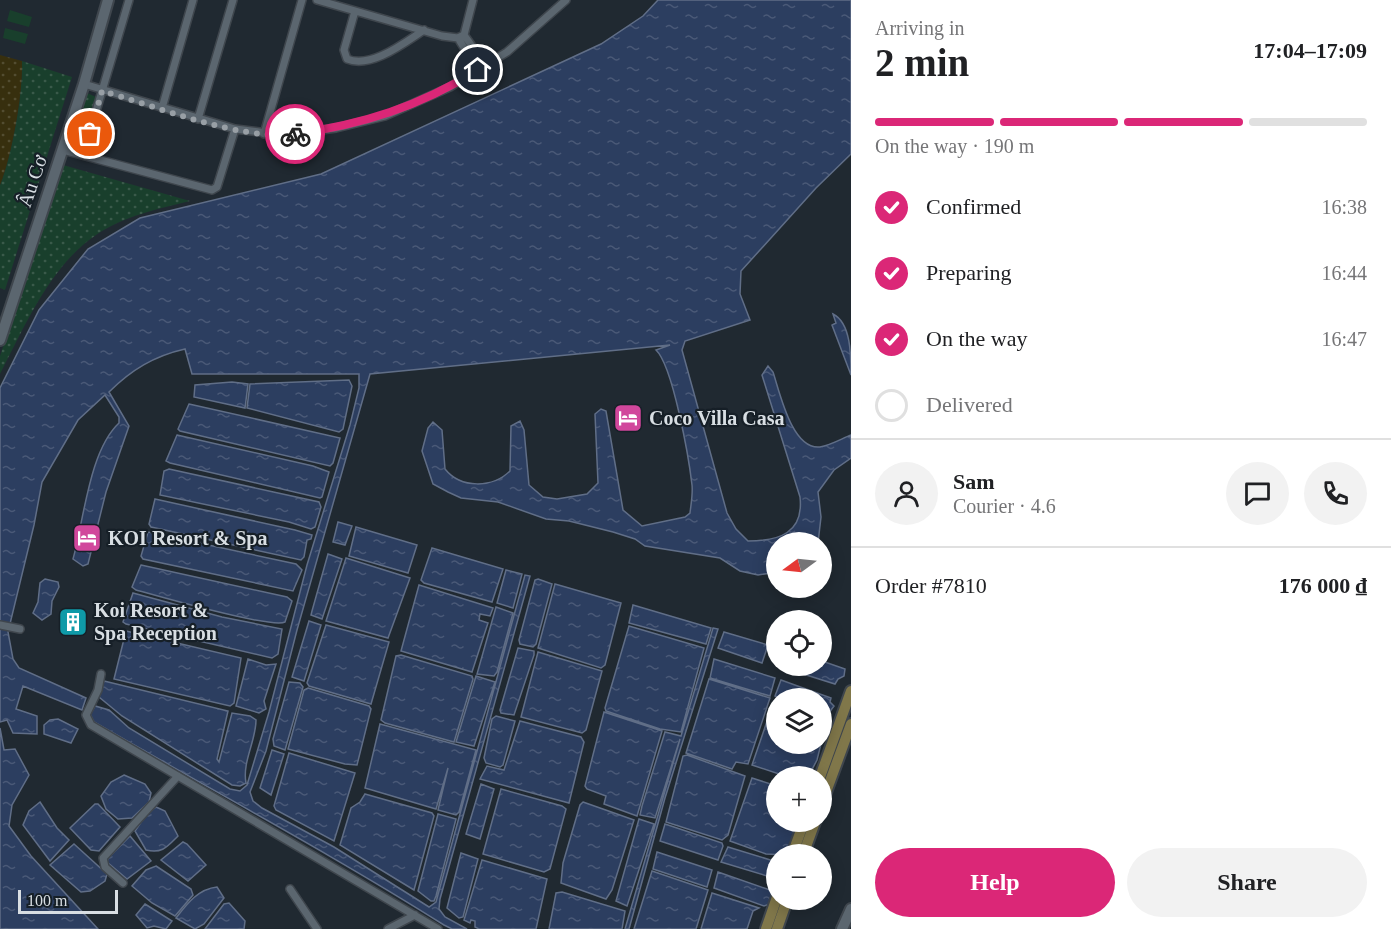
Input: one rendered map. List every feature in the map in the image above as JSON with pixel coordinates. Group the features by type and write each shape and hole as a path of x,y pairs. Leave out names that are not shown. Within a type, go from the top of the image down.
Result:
{"main road":[{"name":"Âu Cơ","path":"0,340 84,84 108,0"},
{"path":"824,766 851,691"},
{"path":"832,776 851,724"},
{"path":"842,929 851,909"},
{"path":"766,929 773,910"},
{"path":"777,929 784,910"}],"street":[{"path":"83,155 129,0"},
{"path":"162,108 192,0"},
{"path":"198,119 232,0"},
{"path":"264,134 302,0"},
{"path":"317,0 424,30 461,37 486,66"},
{"path":"473,0 461,37 478,70"},
{"path":"84,84 235,129 284,135 336,128 385,116 450,87 507,52 566,0"},
{"path":"355,11 344,50 347,59 355,63 377,57 424,30"},
{"path":"63,150 212,190 217,187 235,129"},
{"path":"0,625 20,629"},
{"path":"101,675 98,690 86,715 87,720 438,929"},
{"path":"123,883 105,867 103,858 178,776"},
{"path":"290,889 317,929"},
{"path":"388,929 415,915"}],"green space":[{"path":"10,10 32,17 29,27 7,21"},
{"path":"5,28 28,34 25,44 3,38"},
{"path":"22,61 72,77 5,290 0,288 0,185 16,124"},
{"path":"87,93 96,97 81,141 73,138"},
{"path":"63,165 190,201 118,223 96,235 80,248 65,263 40,298 0,374 0,356"}],"sand":[{"path":"0,55 22,61 16,124 0,185"}],"water":[{"path":"658,0 851,0 851,154 816,188 741,271 740,294 750,320 685,341 682,350 727,513 736,529 748,541 766,540 766,574 758,575 740,571 720,558 645,546 635,539 613,532 569,521 546,519 498,502 461,498 433,484 422,451 428,428 433,422 442,430 445,469 460,480 477,484 495,481 510,471 511,426 520,421 524,430 529,485 543,497 557,499 587,494 598,483 595,414 601,409 606,411 623,510 642,526 685,517 690,513 692,492 688,455 674,393 662,359 656,350 670,345 370,374 297,630 266,751 250,792 253,801 262,808 334,847 429,907 436,902 525,575 530,576 440,899 439,909 445,917 467,929 452,929 444,925 314,847 94,722 90,714 95,706 109,710 129,728 230,789 240,791 247,785 269,712 307,565 350,425 359,388 359,374 192,374 185,349 153,360 126,377 109,392 129,426 106,492 88,564 83,566 73,559 89,487 101,451 109,435 119,423 119,417 105,395 78,420 42,482 8,632 13,659 19,668 86,698 82,710 23,686 16,709 37,716 37,734 13,733 7,720 0,722 0,388 39,310 88,249 140,218 321,174 601,44 643,16"},
{"path":"833,314 839,318 847,332 851,375 832,325 836,323"},
{"path":"768,366 773,372 789,418 802,440 810,446 820,447 851,435 851,458 834,470 818,492 821,517 819,532 788,532 798,519 800,497 762,375"},
{"path":"349,380 352,386 343,429 339,432 247,408 250,384"},
{"path":"232,382 248,384 245,408 194,397 195,385"},
{"path":"189,404 340,438 333,463 330,466 180,431 178,429"},
{"path":"177,435 313,466 329,472 322,497 170,463 166,461"},
{"path":"169,469 319,502 321,507 315,527 311,529 289,522 160,495 164,471"},
{"path":"155,499 312,535 311,539 307,540 304,557 301,560 151,527 149,524"},
{"path":"338,522 352,526 345,545 333,542"},
{"path":"356,527 417,545 408,573 349,556"},
{"path":"148,532 296,564 302,570 293,591 143,559 141,556"},
{"path":"432,548 503,569 492,602 424,583 421,580"},
{"path":"328,554 342,559 322,619 311,615"},
{"path":"346,558 410,578 388,638 326,621"},
{"path":"141,565 287,597 292,601 285,622 259,621 214,611 136,590 132,587"},
{"path":"506,570 522,574 513,608 497,603"},
{"path":"45,579 58,582 59,587 52,601 51,614 42,620 33,613 38,602 40,583"},
{"path":"535,580 552,584 536,644 533,647 520,644 519,640"},
{"path":"555,584 621,603 605,665 601,668 538,648"},
{"path":"419,585 493,608 490,616 480,614 479,620 488,623 472,672 401,651"},
{"path":"133,593 222,617 282,629 278,654 272,658 126,624 123,622"},
{"path":"633,605 711,628 706,644 629,623"},
{"path":"496,607 513,613 497,672 494,676 477,674"},
{"path":"309,621 321,625 304,681 292,677"},
{"path":"326,625 389,642 371,704 309,686 307,683"},
{"path":"629,626 704,648 681,732 660,729 606,711"},
{"path":"713,628 718,629 665,798 629,929 625,929 680,739 655,818 640,815 642,806 665,732 681,736"},
{"path":"126,631 241,658 234,703 230,706 114,679"},
{"path":"724,632 766,644 762,663 718,648"},
{"path":"518,648 534,651 534,655 514,715 501,713 500,710"},
{"path":"538,652 602,671 586,730 582,733 521,717"},
{"path":"401,655 472,676 454,742 381,720 396,656"},
{"path":"248,659 266,665 276,664 264,701 266,709 259,713 236,706"},
{"path":"714,659 775,678 772,688 766,688 766,695 710,678"},
{"path":"832,664 845,669 844,676 835,684 810,676 832,676"},
{"path":"476,676 495,682 474,746 456,742"},
{"path":"709,679 766,697 766,710 748,764 736,762 732,769 686,753"},
{"path":"781,680 803,688 778,688"},
{"path":"104,681 228,711 217,759 219,762 232,713 250,716 256,720 247,759 246,783 240,786 232,785 122,716 99,697"},
{"path":"289,682 300,683 303,687 285,750 274,746 273,739"},
{"path":"308,688 369,706 371,709 357,765 288,749 304,690"},
{"path":"604,712 662,731 637,816 604,804 606,796 587,789 585,786"},
{"path":"496,716 515,721 503,765 500,767 486,763 484,758 492,719"},
{"path":"58,719 78,729 71,743 44,734 44,725 50,720"},
{"path":"520,721 581,737 584,742 569,803 480,779 487,766 504,770"},
{"path":"380,724 476,750 459,812 456,815 438,810 448,768 436,809 365,788"},
{"path":"766,724 766,754 818,754 814,766 766,766 766,770 752,765"},
{"path":"0,728 4,750 15,749 29,775 12,805 9,826 31,856 98,929 0,929"},
{"path":"272,750 284,754 271,795 260,788"},
{"path":"289,753 355,773 334,841 276,810 274,806"},
{"path":"687,755 745,776 728,835 722,840 666,822 683,756"},
{"path":"124,775 145,784 151,793 149,802 132,818 118,819 106,809 101,796 111,782"},
{"path":"752,778 766,782 766,832 795,832 791,844 766,844 766,854 730,841"},
{"path":"481,784 494,789 480,839 466,834"},
{"path":"501,789 566,809 550,869 544,872 483,854"},
{"path":"365,794 432,813 434,816 414,890 340,845 351,808 360,802"},
{"path":"40,802 57,828 69,840 50,861 23,825 29,811"},
{"path":"583,802 634,820 612,890 606,899 561,883 563,863 580,805"},
{"path":"95,804 98,804 120,827 99,851 91,850 70,828"},
{"path":"156,807 165,811 178,836 164,849 152,851 146,850 135,831 148,812"},
{"path":"438,814 456,819 436,896 434,901 431,901 418,891"},
{"path":"639,819 654,824 627,906 616,901"},
{"path":"665,824 722,843 718,860 660,841"},
{"path":"130,836 151,861 127,879 107,862 108,858"},
{"path":"183,842 206,865 188,881 161,860"},
{"path":"74,844 107,874 105,881 90,891 81,892 50,865"},
{"path":"728,847 766,859 766,876 721,862"},
{"path":"657,852 712,870 707,887 653,869"},
{"path":"461,853 478,859 463,917 459,918 447,908"},
{"path":"482,860 547,879 536,929 479,929 475,927 475,921 471,920 470,923 464,920"},
{"path":"156,866 191,889 193,895 175,916 152,903 132,886 146,870"},
{"path":"652,871 708,890 696,929 634,929"},
{"path":"718,872 766,889 766,905 764,906 714,888"},
{"path":"217,887 224,898 204,924 195,929 176,918 199,894"},
{"path":"562,892 625,911 622,929 549,929 556,893"},
{"path":"712,893 759,908 753,911 747,929 701,929"},
{"path":"229,903 245,921 244,929 205,929 224,904"},
{"path":"145,904 172,921 166,929 154,926 147,928 136,915"}],"way so far":[{"path":"90,134 102,91 235,129 264,134 295,134"}],"place":[{"name":"Coco Villa Casa","path":"628,418"},
{"name":"KOI Resort & Spa","path":"87,538"},
{"name":"Koi Resort & Spa Reception","path":"73,622"}],"route":[{"path":"295,134 336,128 385,116 450,87 478,70"}]}
